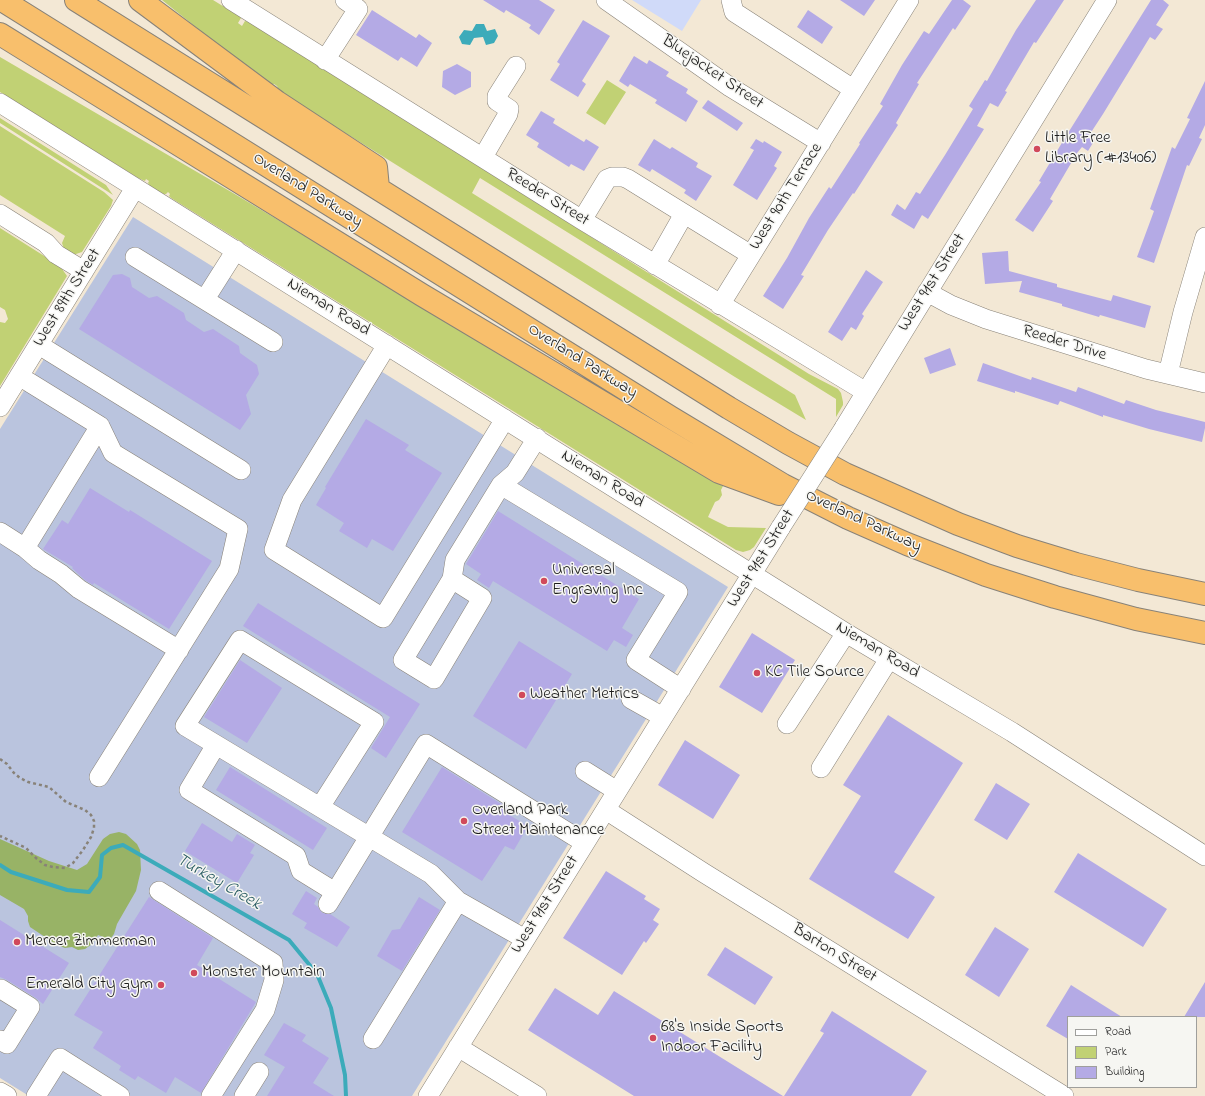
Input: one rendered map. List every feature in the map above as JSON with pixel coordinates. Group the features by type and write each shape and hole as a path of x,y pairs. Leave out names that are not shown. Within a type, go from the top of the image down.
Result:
{"highway":[{"name":"Overland Parkway","path":"2,0 670,417 782,485 848,518 907,544 986,575 1055,597 1114,613 1205,633"},
{"path":"76,0 729,408 788,443 845,474 958,524 1017,546 1122,576 1205,594"},
{"path":"140,0 277,102 376,167 378,188"},
{"path":"0,34 422,295 719,472 848,518"}],"street":[{"name":"Reeder Street","path":"231,0 582,220 866,392"},
{"path":"325,60 358,9 345,0"},
{"name":"Bluejacket Street","path":"606,0 730,87 821,143"},
{"path":"731,0 734,12 853,90"},
{"name":"West 90th Terrace","path":"720,304 909,0"},
{"name":"West 91st Street","path":"428,1096 617,790 844,428 1107,0"},
{"path":"482,157 508,114 509,109 497,101 497,96 516,66"},
{"name":"Nieman Road","path":"0,103 537,438 846,633 1012,732 1205,856"},
{"path":"582,220 607,179 612,177 623,177 751,255"},
{"name":"West 89th Street","path":"0,407 135,188"},
{"path":"0,214 46,243 56,254 84,271"},
{"path":"655,265 684,214"},
{"path":"1168,374 1182,312 1205,237"},
{"path":"205,299 236,250"},
{"path":"135,257 273,342"},
{"name":"Reeder Drive","path":"927,292 951,305 986,319 1132,365 1205,383"},
{"path":"39,345 241,470"},
{"path":"387,345 292,500 274,550 383,618 505,419"},
{"path":"19,376 100,426 113,453 238,529 229,569 99,777"},
{"path":"24,548 100,426"},
{"path":"452,579 482,598 434,679 403,660 452,579 455,560 501,485 515,473 537,438"},
{"path":"501,485 678,592 636,660 681,689"},
{"path":"0,532 60,574 78,589 179,650"},
{"path":"787,724 846,633"},
{"path":"320,807 374,722 240,640 185,726 431,874 458,902 525,939"},
{"path":"821,768 889,659"},
{"path":"631,699 663,718"},
{"path":"216,746 189,790 296,856 301,871 332,898 426,744 585,842"},
{"path":"585,771 617,790"},
{"name":"Barton Street","path":"606,810 704,873 1064,1096"},
{"path":"159,891 273,963 274,980 265,1010 211,1096"},
{"path":"373,1039 458,902"},
{"path":"0,990 1,989 30,1007 7,1044 0,1040"},
{"path":"458,1047 537,1096"},
{"path":"36,1096 60,1058 120,1096"},
{"path":"244,1096 259,1072"},
{"path":"0,1092 7,1096"}],"path":[{"path":"0,759 20,778 28,782 49,787 66,802 85,810 91,815 94,821 94,828 91,837 83,850 73,863 65,868 45,865 26,848 0,836"}],"shaded area":[{"path":"632,0 701,0 682,31"},
{"path":"133,217 728,587 412,1096 29,1096 0,1078 0,429"}],"green space":[{"path":"162,0 213,0 239,16 241,18 238,23 242,26 245,21 249,22 809,374 838,389 841,393 843,405 836,417 836,399 480,178 472,193 795,395 806,420 735,377 280,92 274,84 267,84"},
{"path":"0,57 233,193 723,486 721,490 722,495 719,500 715,502 708,517 728,527 766,528 754,547 743,552 736,550 171,198 168,192 163,194 150,186 148,183 149,181 146,179 145,181 138,178 0,92"},
{"path":"607,80 626,92 605,125 586,113"},
{"path":"0,118 106,185 113,195 0,123"},
{"path":"0,126 104,192 113,200 111,206 82,252 73,255 64,249 62,243 65,236 0,195"},
{"path":"0,228 60,266 67,276 0,386 0,322 5,323 8,319 5,310 0,307"},
{"path":"119,832 126,834 137,844 140,850 141,870 136,891 117,924 114,934 108,942 104,942 103,937 98,935 92,944 85,949 78,950 72,947 65,948 57,945 30,927 28,916 24,909 0,895 0,839 49,861 77,870 87,864 103,839 110,834"}],"water":[{"path":"476,24 484,24 487,31 495,29 498,36 494,43 486,45 483,37 474,38 470,45 462,44 459,37 464,30 472,31"}],"building":[{"path":"483,0 539,0 555,10 539,35 529,28 531,25 506,10 504,13"},
{"path":"840,0 875,0 864,16"},
{"path":"952,0 963,0 971,6 955,30 953,28 917,83 919,84 896,123 898,125 854,194 853,193 828,230 801,275 804,276 783,309 763,296 787,258 809,218 829,187 831,189 883,106 880,104 902,65 924,31 929,34"},
{"path":"1036,0 1064,0 1036,43 1034,42 1005,91 1007,92 998,107 990,103 977,126 984,129 928,219 922,215 914,229 891,215 897,204 905,210 916,192 920,194 973,109 969,106 985,80 987,81 1016,30"},
{"path":"1151,0 1163,0 1169,5 1156,25 1163,29 1155,40 1150,37 1088,137 1094,141 1088,151 1082,147 1077,153 1050,199 1053,201 1033,232 1015,220 1041,182 1039,181 1063,141"},
{"path":"372,10 416,38 419,34 432,43 417,67 401,57 398,61 356,35"},
{"path":"808,10 833,27 822,44 797,27"},
{"path":"583,20 610,36 582,81 586,84 578,97 550,80 560,64 557,62"},
{"path":"634,56 647,64 649,60 669,72 666,76 688,89 686,93 698,101 686,122 655,103 657,100 630,84 628,87 619,81"},
{"path":"457,64 471,72 471,87 455,95 442,87 443,71"},
{"path":"1205,81 1205,125 1199,138 1202,139 1189,166 1187,165 1154,263 1137,257 1154,211 1150,209 1172,147 1175,149 1190,119 1187,118"},
{"path":"708,100 743,123 737,131 702,108"},
{"path":"541,111 555,119 553,123 584,142 586,139 599,147 584,171 571,164 569,167 537,147 539,143 526,135"},
{"path":"654,139 670,149 672,147 698,163 696,167 712,176 696,201 684,193 686,190 652,169 650,172 638,165"},
{"path":"756,139 763,143 764,141 782,152 774,166 777,168 757,200 733,185 754,150 750,148"},
{"path":"1008,251 1009,271 1057,284 1057,287 1111,301 1113,295 1151,306 1145,328 1100,315 1099,317 1062,306 1062,304 1019,292 1022,281 985,284 982,253"},
{"path":"866,270 883,282 862,314 864,316 856,330 851,327 842,341 828,332"},
{"path":"122,274 130,278 132,287 149,298 157,296 184,313 186,320 204,332 213,329 239,346 240,353 257,365 259,374 246,395 251,414 240,430 79,329 113,275"},
{"path":"950,348 956,365 930,374 924,358"},
{"path":"983,363 1031,380 1032,377 1076,392 1078,387 1124,404 1126,400 1156,410 1205,422 1202,442 1149,429 1103,415 1103,417 1060,401 1058,405 1015,391 1015,393 977,381"},
{"path":"366,419 409,445 405,450 442,473 393,551 372,539 367,548 339,531 344,523 316,505 326,488 325,487"},
{"path":"90,488 129,512 130,510 212,561 169,629 94,583 93,585 85,580 72,568 73,567 43,549 62,520 68,524"},
{"name":"Universal Engraving Inc","path":"498,511 639,599 622,628 633,635 626,647 614,640 607,651 493,581 489,588 477,580 481,574 466,564"},
{"path":"258,603 420,704 386,758 371,748 390,717 243,626"},
{"name":"KC Tile Source","path":"752,633 795,660 762,713 719,687"},
{"name":"Weather Metrics","path":"519,641 572,674 526,749 473,716"},
{"path":"240,660 282,688 247,743 204,717"},
{"path":"888,715 963,763 894,872 935,897 908,939 809,879 861,796 843,785"},
{"path":"685,740 740,775 713,819 658,785"},
{"path":"230,767 327,828 313,850 216,790"},
{"name":"Overland Park Street Maintenance","path":"442,767 514,812 511,816 528,826 514,850 505,846 482,881 402,832"},
{"path":"996,783 1030,804 1007,840 974,820"},
{"path":"202,823 232,842 237,834 255,845 250,853 254,855 237,883 185,851"},
{"path":"1078,853 1167,909 1143,947 1054,892"},
{"path":"606,871 646,896 644,899 660,909 653,920 659,924 646,943 644,941 622,975 563,938"},
{"path":"306,891 317,898 314,904 322,913 330,914 350,927 337,947 304,928 307,923 292,914"},
{"name":"Emerald City Gym","path":"149,897 213,938 197,965 256,1002 201,1093 175,1077 166,1093 138,1076 135,1080 119,1070 121,1066 93,1048 103,1032 74,1015"},
{"path":"419,897 440,910 402,971 377,956 392,930 400,929"},
{"name":"Mercer Zimmerman","path":"0,920 69,963 43,1004 36,998 0,977"},
{"path":"995,927 1029,949 999,997 965,975"},
{"path":"725,947 773,977 755,1005 707,975"},
{"path":"1205,982 1205,1017 1185,1016"},
{"path":"1071,985 1120,1016 1067,1016 1067,1038 1046,1026"},
{"name":"68's Inside Sports Indoor Facility","path":"555,988 598,1015 614,991 783,1096 634,1096 528,1030"},
{"path":"832,1011 927,1071 911,1096 784,1096 824,1033 820,1031"},
{"path":"284,1023 306,1035 302,1041 329,1058 313,1083 334,1096 267,1096 285,1067 264,1055"}],"waterway":[{"name":"Turkey Creek","path":"0,865 11,872 67,890 89,892 100,877 102,855 111,848 123,845 289,940 317,974 331,1008 345,1075 346,1096"}],"place":[{"name":"Little Free Library (#13406)","path":"1037,149"},
{"name":"Universal Engraving Inc","path":"544,581"},
{"name":"KC Tile Source","path":"757,673"},
{"name":"Weather Metrics","path":"522,695"},
{"name":"Overland Park Street Maintenance","path":"464,821"},
{"name":"Mercer Zimmerman","path":"17,942"},
{"name":"Monster Mountain","path":"194,973"},
{"name":"Emerald City Gym","path":"161,985"},
{"name":"68's Inside Sports Indoor Facility","path":"653,1038"}]}
